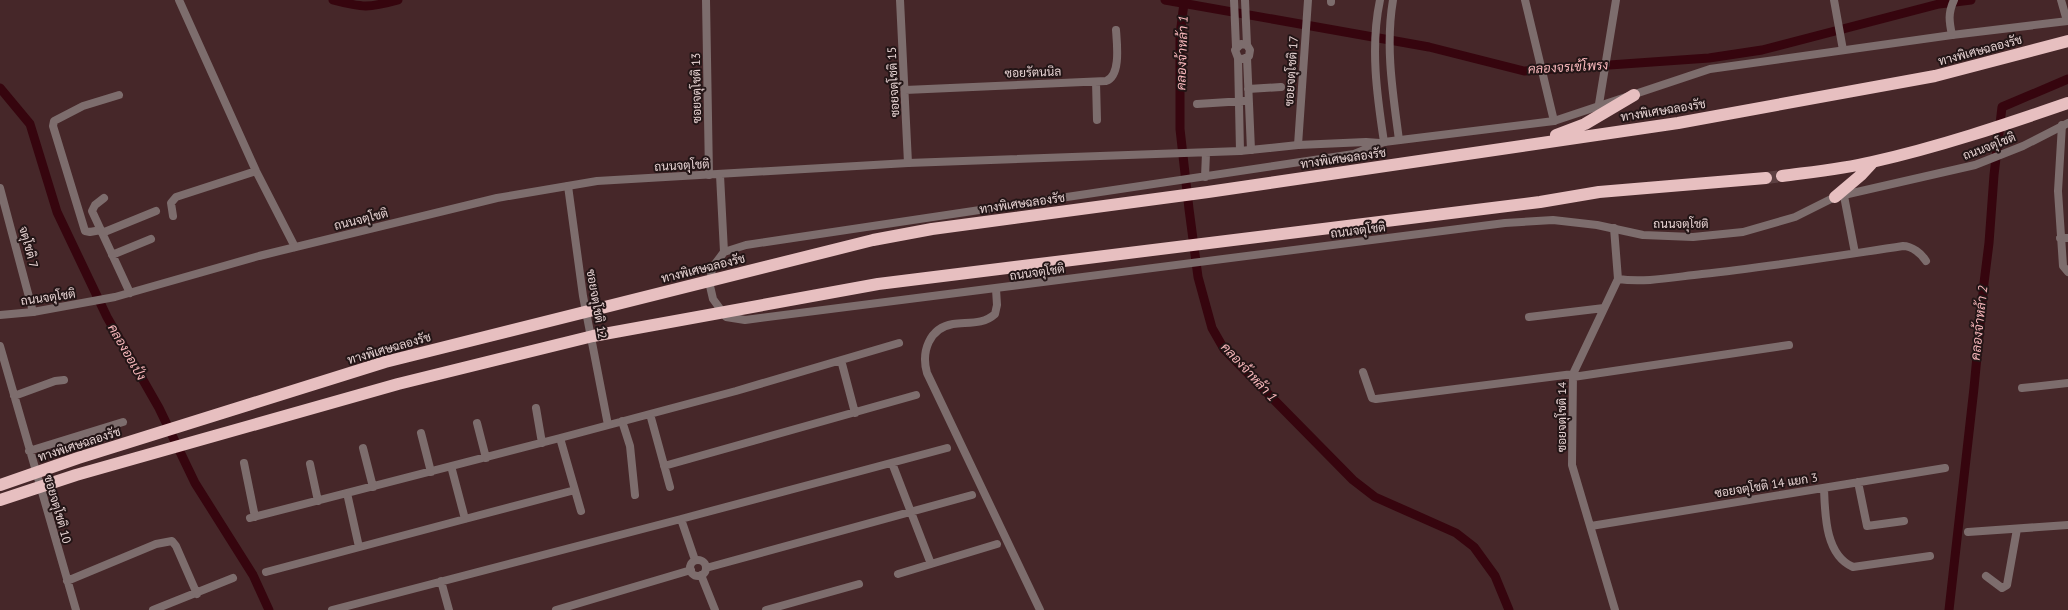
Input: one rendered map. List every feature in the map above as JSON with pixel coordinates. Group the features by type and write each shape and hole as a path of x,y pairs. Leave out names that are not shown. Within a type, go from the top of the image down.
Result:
{"highway":[{"name":"ทางพิเศษฉลองรัช","path":"0,485 78,458 385,362 873,240 926,230 1208,192 1678,123 1935,76 2068,41"},
{"path":"1534,143 1585,124 1634,95"},
{"path":"1782,176 1837,169 1873,162 1973,134 2068,103"},
{"path":"1840,196 1873,162"},
{"path":"0,500 76,475 398,384 593,336 878,284 1540,202 1599,192 1766,178"}],"street":[{"path":"179,0 256,171 295,247"},
{"name":"ซอยจตุโชติ 13","path":"706,0 709,175"},
{"name":"ซอยจตุโชติ 15","path":"900,0 908,163"},
{"path":"1234,0 1236,36 1235,53 1242,58 1248,89 1252,150"},
{"path":"1240,151 1239,101 1242,58 1250,50 1247,41 1245,0"},
{"name":"ซอยจตุโชติ 17","path":"1298,144 1308,0"},
{"path":"1380,0 1375,28 1375,57 1382,143"},
{"path":"1393,0 1389,30 1390,56 1399,140"},
{"path":"1525,0 1554,121"},
{"path":"1599,104 1616,0"},
{"path":"1834,0 1843,48"},
{"path":"1952,34 1948,16 1954,0"},
{"path":"2061,0 2067,21"},
{"name":"ถนนจตุโชติ","path":"0,315 33,312 115,297 295,247 497,198 597,181 908,163 1195,152 1206,153 1252,150 1298,144 1382,143 1554,121 1599,104 1634,95 1669,81 1710,69 1843,48 2067,21"},
{"name":"ซอยรัตนนิล","path":"905,90 1106,81 1113,77 1117,60 1116,30"},
{"path":"1236,47 1247,41"},
{"path":"1096,82 1097,120"},
{"path":"1248,89 1281,88"},
{"path":"119,95 69,113 54,121 53,126 85,230 90,232 101,232 156,211"},
{"path":"1197,104 1249,101"},
{"path":"2065,124 2058,191 2064,238 2063,266 2068,272"},
{"name":"ถนนจตุโชติ","path":"1382,143 1373,148 1354,154 746,245 724,252 712,268 710,286 713,299 726,317 745,320 1505,223 1552,220 1614,228 1643,234 1693,237 1743,232 1795,217 1840,196 1952,171 1991,158 2005,153 2065,124"},
{"path":"1205,177 1206,153"},
{"path":"173,216 171,203 176,197 256,171"},
{"path":"720,175 724,252"},
{"name":"ซอยจตุโชติ 12","path":"568,186 583,296 608,425"},
{"name":"จตุโชติ 7","path":"0,188 33,312"},
{"path":"1840,196 1855,253"},
{"path":"104,198 95,204 92,211 130,293"},
{"path":"1614,228 1618,279 1652,279 1745,269 1908,246 1921,254 1926,261"},
{"path":"112,255 151,239"},
{"name":"ซอยจตุโชติ 14","path":"1615,610 1572,465 1573,376 1618,279"},
{"path":"996,289 997,305 995,314 983,322 952,325 940,330 928,342 925,350 925,365 927,373 1040,610"},
{"path":"1529,317 1604,308"},
{"path":"244,463 253,518 622,422 899,343"},
{"path":"1363,372 1372,398 1376,399 1573,376 1789,344"},
{"name":"ซอยจตุโชติ 10","path":"0,346 76,610"},
{"path":"841,360 855,413"},
{"path":"14,396 55,381 64,380"},
{"path":"2022,388 2068,383"},
{"path":"664,466 916,395"},
{"path":"536,408 542,443"},
{"path":"650,414 670,487"},
{"path":"29,451 123,422"},
{"path":"622,422 630,446 635,495"},
{"path":"477,423 486,458"},
{"path":"421,433 431,472"},
{"path":"560,438 580,511"},
{"path":"363,448 372,487"},
{"path":"332,610 947,448"},
{"path":"892,463 910,513 931,564"},
{"path":"310,464 318,501"},
{"path":"451,466 465,519"},
{"name":"ซอยจตุโชติ 14 แยก 3","path":"1590,526 1945,468"},
{"path":"1858,482 1866,526 1904,521"},
{"path":"1824,488 1825,511 1830,539 1844,564 1859,567 1930,556"},
{"path":"266,572 575,490"},
{"path":"347,493 359,547"},
{"path":"695,560 691,564 691,570 695,575 972,495"},
{"path":"681,519 695,560"},
{"path":"1968,532 2068,525"},
{"path":"1986,576 2002,588 2008,585 2017,529"},
{"path":"67,580 156,544 172,541 176,546 197,594"},
{"path":"898,574 997,544"},
{"path":"695,560 704,562 703,572 715,610"},
{"path":"556,610 691,570"},
{"path":"154,610 197,594 233,578"},
{"path":"441,581 449,610"},
{"path":"766,610 859,584"}],"waterway":[{"name":"คลองจรเข้โพรง","path":"333,0 359,6 373,6 398,0"},
{"name":"คลองจรเข้โพรง","path":"1165,0 1429,47 1524,71 1709,58 1762,50 1939,4 1971,0"},
{"name":"คลองจ้าหล้า 1","path":"1184,3 1180,35 1180,129 1198,277 1212,328 1224,349 1353,480 1375,497 1456,533 1474,547 1495,576 1509,610"},
{"name":"คลองจ้าหล้า 2","path":"1949,610 1974,388 1989,243 1994,175 2002,107 2068,79"},
{"name":"คลองออเป้ง","path":"0,88 30,124 57,212 107,317 159,408 195,483 253,575 269,610"}],"tunnel":[{"path":"1766,178 1782,176"}]}
